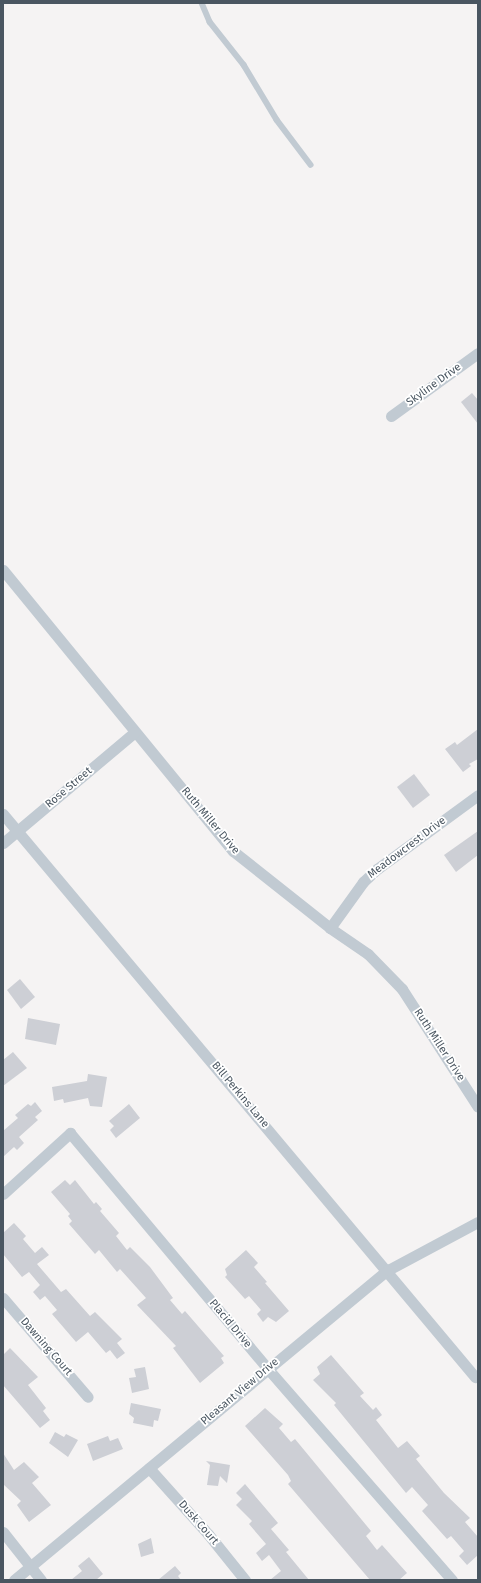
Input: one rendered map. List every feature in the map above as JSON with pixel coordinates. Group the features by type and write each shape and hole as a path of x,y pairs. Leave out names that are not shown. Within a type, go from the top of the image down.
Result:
{"street":[{"name":"Skyline Drive","path":"391,416 478,353"},
{"name":"Ruth Miller Drive","path":"3,570 233,851 330,928 368,954 402,989 478,1107"},
{"name":"Rose Street","path":"3,843 135,732"},
{"name":"Meadowcrest Drive","path":"330,928 363,882 377,869 478,795"},
{"name":"Bill Perkins Lane","path":"3,814 388,1270 475,1377"},
{"name":"Placid Drive","path":"3,1194 70,1133 268,1369 452,1580"},
{"name":"Pleasant View Drive","path":"14,1580 388,1270 478,1222"},
{"name":"Dawning Court","path":"3,1298 88,1397"},
{"name":"Dusk Court","path":"149,1468 208,1534 245,1580"},
{"path":"3,1532 41,1580"}],"lane":[{"path":"202,3 210,22 244,65 277,120 311,165"}],"building":[{"path":"472,393 478,400 478,424 461,402"},
{"path":"478,729 478,759 469,764 471,766 463,772 445,749 455,742 457,745"},
{"path":"414,774 430,795 413,808 397,787"},
{"path":"478,831 478,855 456,872 444,855"},
{"path":"20,979 35,997 21,1009 7,990"},
{"path":"28,1018 60,1024 56,1045 25,1039"},
{"path":"13,1052 27,1068 3,1086 3,1060"},
{"path":"88,1074 107,1077 102,1107 90,1106 88,1098 64,1103 63,1099 54,1101 52,1087 87,1081"},
{"path":"35,1102 42,1111 35,1117 38,1120 19,1137 24,1143 17,1150 14,1147 3,1157 3,1131 18,1118 15,1115 28,1104 31,1106"},
{"path":"129,1104 140,1118 116,1138 110,1130 114,1126 109,1121"},
{"path":"65,1180 70,1185 75,1180 94,1204 96,1202 102,1209 100,1211 119,1233 116,1236 127,1250 130,1247 150,1267 173,1298 170,1300 182,1314 185,1311 224,1356 221,1358 224,1363 200,1383 173,1348 176,1346 137,1305 146,1298 120,1269 117,1272 99,1250 95,1254 69,1224 72,1221 68,1216 70,1214 51,1192"},
{"path":"14,1223 26,1236 23,1239 35,1253 42,1247 49,1255 37,1264 61,1292 66,1289 90,1316 95,1312 122,1339 117,1343 125,1353 117,1359 110,1350 106,1353 88,1332 76,1342 52,1314 57,1310 45,1296 40,1300 33,1292 40,1285 29,1272 22,1277 3,1254 3,1233"},
{"path":"246,1250 258,1263 254,1267 267,1282 265,1283 289,1311 276,1322 268,1317 263,1322 257,1314 261,1310 249,1296 245,1299 225,1277 227,1275 225,1269"},
{"path":"10,1348 38,1377 28,1385 46,1408 43,1411 50,1420 40,1428 3,1385 3,1355"},
{"path":"331,1355 364,1393 360,1396 373,1410 376,1407 382,1415 376,1420 398,1448 407,1441 420,1456 416,1459 444,1493 470,1518 465,1522 478,1537 478,1555 467,1565 459,1556 464,1551 451,1536 447,1539 422,1511 428,1505 412,1487 406,1493 334,1405 336,1403 313,1380 320,1374 317,1367"},
{"path":"145,1367 149,1389 132,1393 129,1378 136,1377 134,1369"},
{"path":"131,1403 161,1409 158,1421 154,1420 153,1427 133,1423 134,1418 129,1414"},
{"path":"265,1408 283,1424 279,1428 291,1442 295,1439 371,1531 366,1536 377,1550 382,1545 407,1573 399,1580 370,1580 288,1484 291,1481 288,1475 245,1426"},
{"path":"55,1432 64,1437 66,1434 78,1440 68,1457 49,1443"},
{"path":"108,1436 110,1441 118,1438 123,1449 93,1461 87,1444"},
{"path":"3,1453 14,1470 24,1462 39,1477 32,1483 51,1505 29,1522 17,1505 21,1501 3,1484"},
{"path":"206,1461 230,1465 227,1483 220,1476 218,1486 207,1485 210,1465"},
{"path":"245,1484 278,1523 271,1529 289,1550 286,1552 309,1580 270,1580 281,1571 269,1555 262,1561 256,1553 266,1544 249,1524 252,1521 236,1505 242,1499 236,1493"},
{"path":"151,1538 154,1553 141,1557 138,1544"},
{"path":"89,1557 103,1574 96,1580 71,1580 82,1571 78,1566"},
{"path":"175,1566 181,1573 178,1576 181,1580 158,1580"}]}
